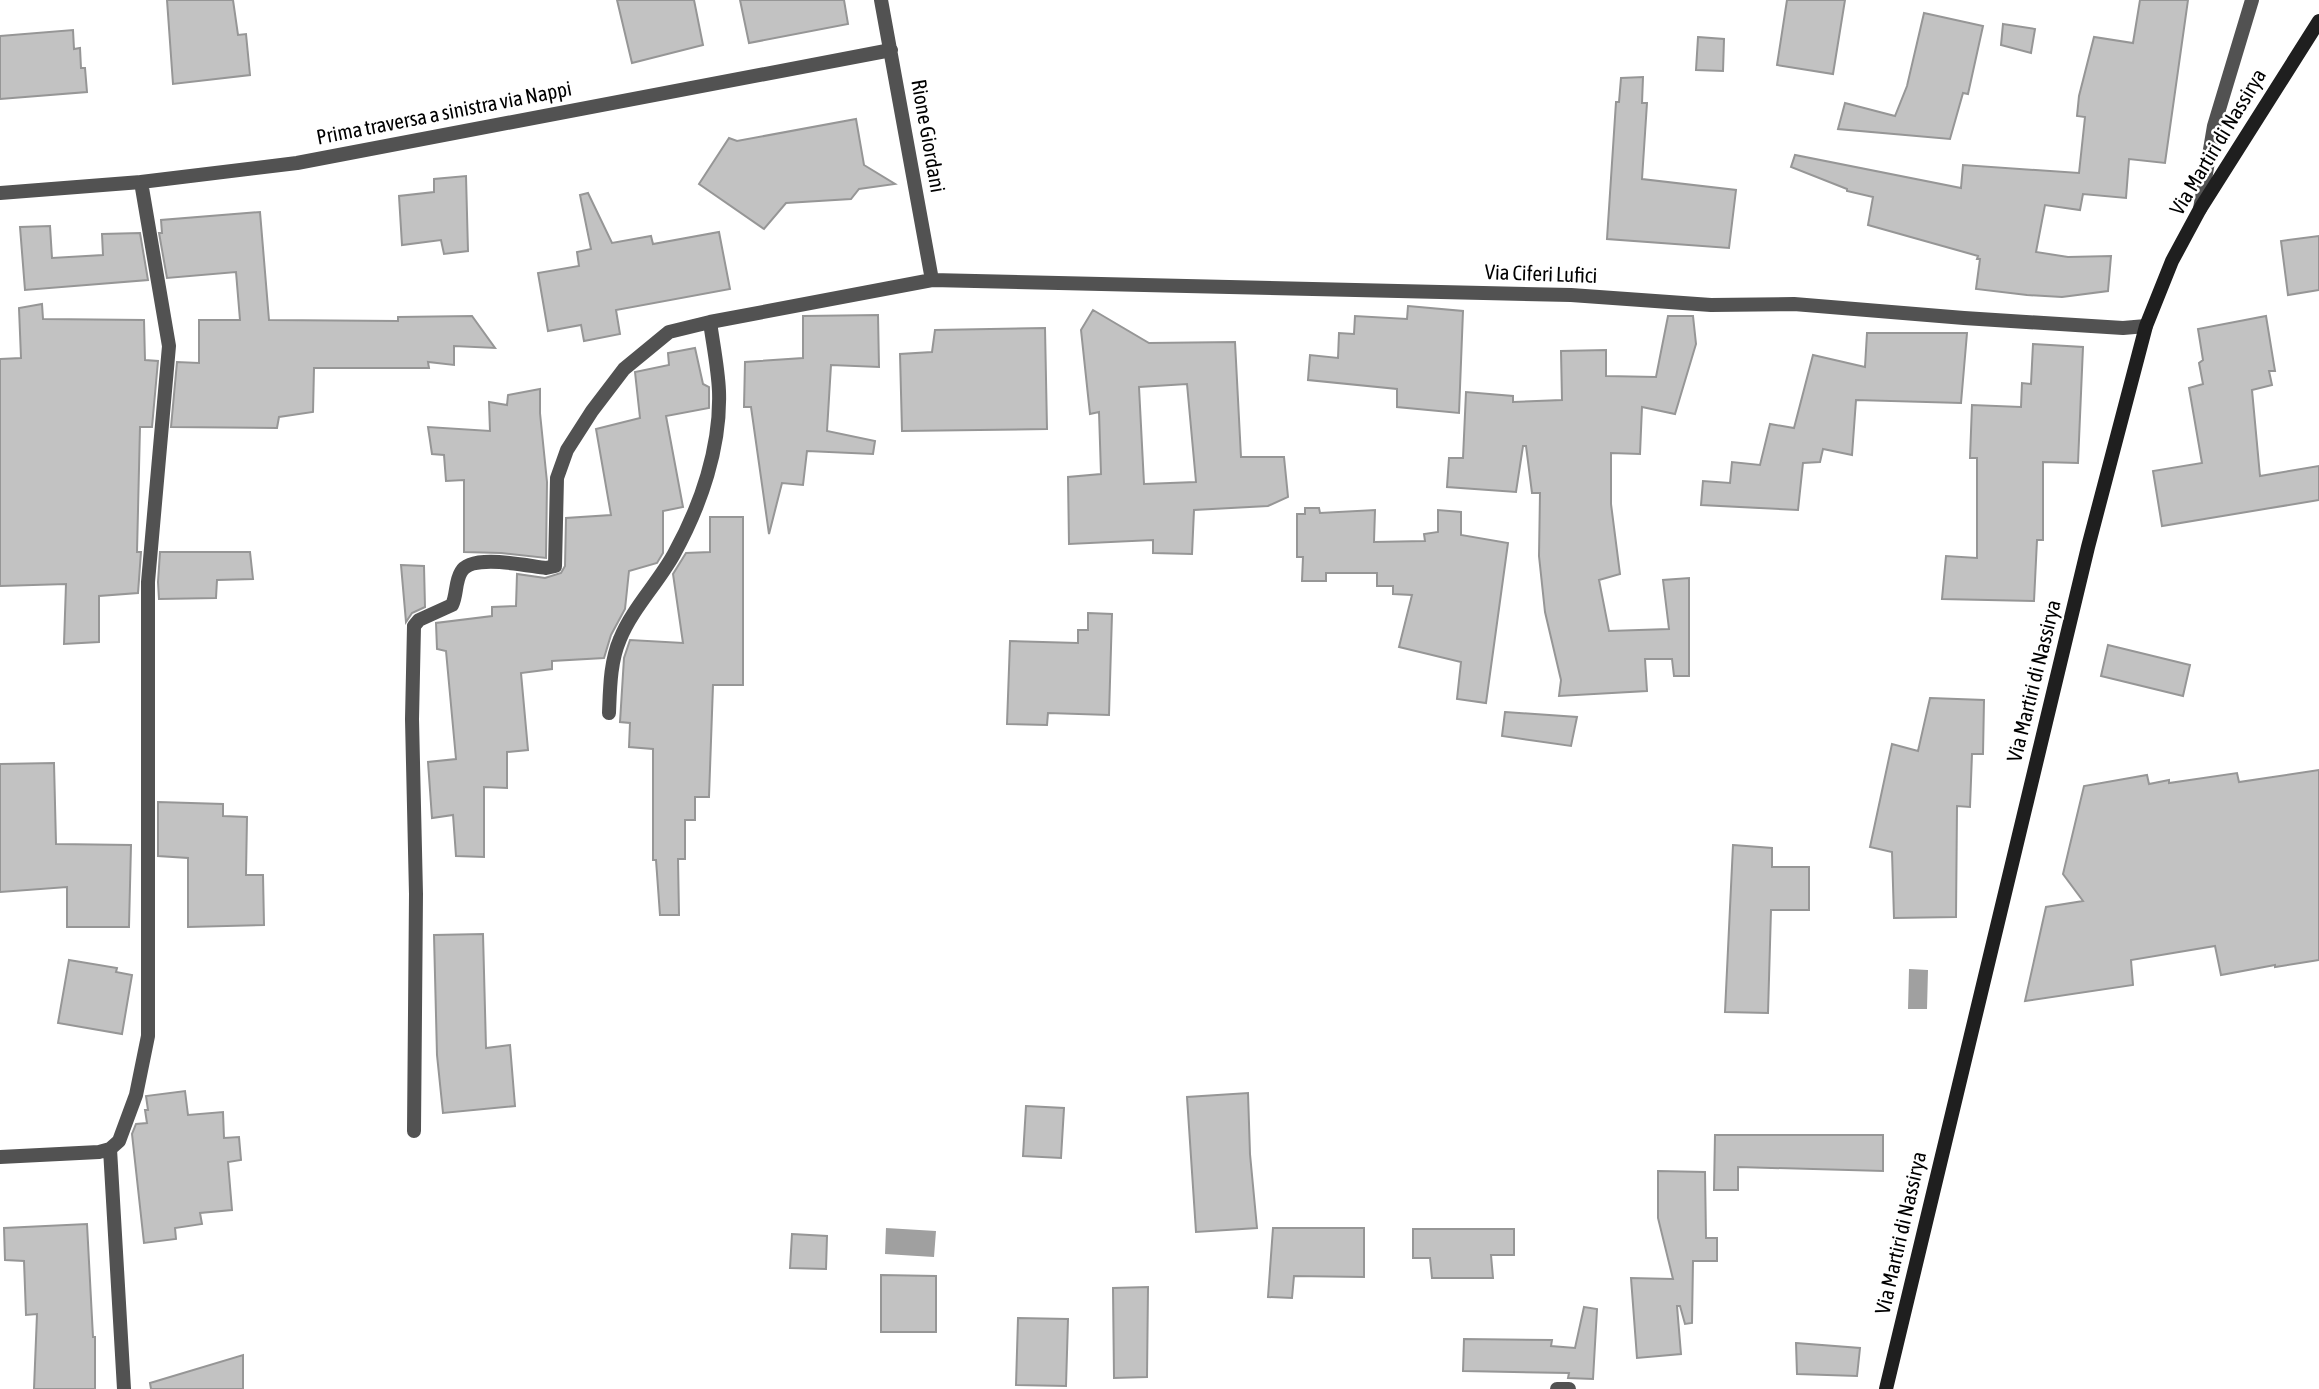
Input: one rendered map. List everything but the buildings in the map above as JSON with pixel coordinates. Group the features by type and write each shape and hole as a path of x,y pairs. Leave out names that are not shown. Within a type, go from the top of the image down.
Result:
{"street":[{"name":"Rione Giordani","path":"881,0 932,280"},
{"path":"2200,209 2214,126 2252,0"},
{"name":"Via Martiri di Nassirya","path":"1885,1389 2082,573 2146,326 2172,261 2200,209 2319,21"},
{"name":"Prima traversa a sinistra via Nappi","path":"0,193 141,182 297,163 891,50"},
{"path":"0,1157 99,1152 110,1149 119,1141 136,1095 148,1036 148,582 169,346 141,182"},
{"name":"Via Ciferi Lufici","path":"414,1131 414,626 419,620 452,605 461,572 469,564 481,561 546,568 555,566 557,478 567,450 624,369 669,332 932,280 1571,295 1711,305 1794,304 2123,328 2146,326"},
{"path":"608,713 614,660 620,639 674,553 695,508 713,458 718,426 719,389 709,322"},
{"path":"110,1149 124,1389"},
{"path":"1557,1389 1569,1389"}],"shaded area":[{"path":"1909,969 1928,970 1927,1009 1908,1009"},
{"path":"886,1228 936,1231 934,1257 885,1254"}]}
